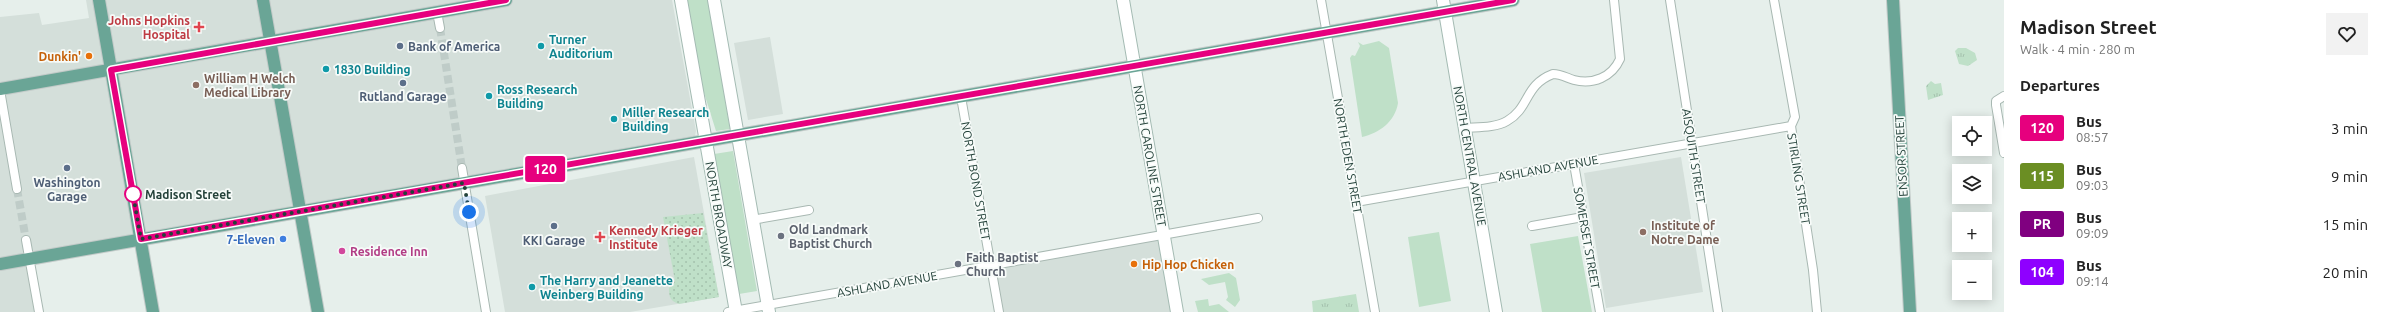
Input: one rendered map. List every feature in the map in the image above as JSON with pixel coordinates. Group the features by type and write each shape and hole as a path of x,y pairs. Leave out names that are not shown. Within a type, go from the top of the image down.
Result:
{"main road":[{"path":"99,0 153,312"},
{"path":"264,0 270,42 318,312"},
{"path":"0,89 506,0"},
{"name":"NORTH BROADWAY","path":"681,0 706,142 733,312"},
{"path":"714,0 768,308"},
{"name":"NORTH CAROLINE STREET","path":"1124,0 1177,312"},
{"path":"0,264 1326,33 1444,6 1513,0"},
{"name":"ENSOR STREET","path":"1893,0 1910,312"},
{"name":"NORTH CENTRAL AVENUE","path":"1444,6 1496,312"}],"street":[{"name":"NORTH EDEN STREET","path":"1321,0 1375,312"},
{"path":"1465,128 1489,126 1507,121 1520,111 1532,88 1553,74 1583,81 1602,79 1611,73 1620,59 1614,0"},
{"name":"AISQUITH STREET","path":"1670,0 1718,312"},
{"name":"STIRLING STREET","path":"1774,0 1795,117 1791,126 1813,270 1816,312"},
{"path":"437,12 440,28"},
{"path":"0,89 17,189"},
{"path":"2004,96 1996,101 2004,154"},
{"name":"NORTH BOND STREET","path":"961,97 999,312"},
{"name":"ASHLAND AVENUE","path":"1356,202 1791,126"},
{"name":"SOMERSET STREET","path":"1574,164 1600,312"},
{"path":"462,168 486,312"},
{"path":"752,220 809,210"},
{"path":"1532,226 1583,217"},
{"name":"ASHLAND AVENUE","path":"733,312 768,308 990,265 1258,218"},
{"path":"26,240 39,312"}],"shaded area":[{"path":"86,0 672,0 696,131 695,136 140,234 27,256 37,312 0,312 0,17 39,13 42,25 89,18"},
{"path":"770,37 783,114 748,120 734,43"},
{"name":"Kennedy Krieger Institute","path":"694,157 719,297 630,312 505,312 485,196"},
{"name":"Institute of Notre Dame","path":"1681,157 1703,292 1606,308 1584,173"},
{"path":"1165,237 1177,312 999,312 992,266"}],"green space":[{"path":"687,0 708,0 730,129 716,131 700,80"},
{"path":"1379,41 1389,48 1398,103 1394,116 1385,126 1374,133 1362,137 1350,58 1352,55 1355,56 1360,46 1358,42 1363,45"},
{"path":"1958,48 1966,48 1975,53 1977,60 1968,66 1959,64 1955,51"},
{"path":"1931,81 1935,84 1941,83 1943,95 1928,100 1926,86"},
{"path":"733,151 757,291 739,294 714,154"},
{"path":"703,213 719,297 679,304 672,300 669,294 669,288 675,281 663,217"},
{"path":"1439,232 1451,301 1419,307 1408,237"},
{"path":"1578,236 1592,312 1542,312 1530,244"},
{"path":"1229,273 1236,278 1240,300 1235,307 1226,300 1228,297 1225,282 1209,285 1201,279"},
{"path":"1356,294 1359,312 1313,312 1312,301"},
{"path":"1208,299 1209,306 1219,304 1229,312 1198,312 1195,301"}],"tunnel":[{"path":"440,28 462,168"},
{"path":"17,189 26,240"}],"bus line":[{"name":"120","path":"506,0 111,70 141,239 977,95 1513,0"}],"place":[{"name":"Johns Hopkins Hospital","path":"199,27"},
{"name":"Bank of America","path":"400,46"},
{"name":"Turner Auditorium","path":"541,46"},
{"name":"Dunkin'","path":"89,56"},
{"name":"1830 Building","path":"326,69"},
{"name":"Rutland Garage","path":"403,83"},
{"name":"William H Welch Medical Library","path":"196,85"},
{"name":"Ross Research Building","path":"489,96"},
{"name":"Miller Research Building","path":"614,119"},
{"name":"Washington Garage","path":"67,168"},
{"name":"Madison Street","path":"133,194"},
{"name":"KKI Garage","path":"554,226"},
{"name":"Institute of Notre Dame","path":"1643,232"},
{"name":"Old Landmark Baptist Church","path":"781,236"},
{"name":"Kennedy Krieger Institute","path":"600,237"},
{"name":"7-Eleven","path":"283,239"},
{"name":"Residence Inn","path":"342,251"},
{"name":"Faith Baptist Church","path":"958,264"},
{"name":"Hip Hop Chicken","path":"1134,264"},
{"name":"The Harry and Jeanette Weinberg Building","path":"532,287"}],"route":[{"path":"133,194 132,189 141,239 464,183 469,212"}]}
